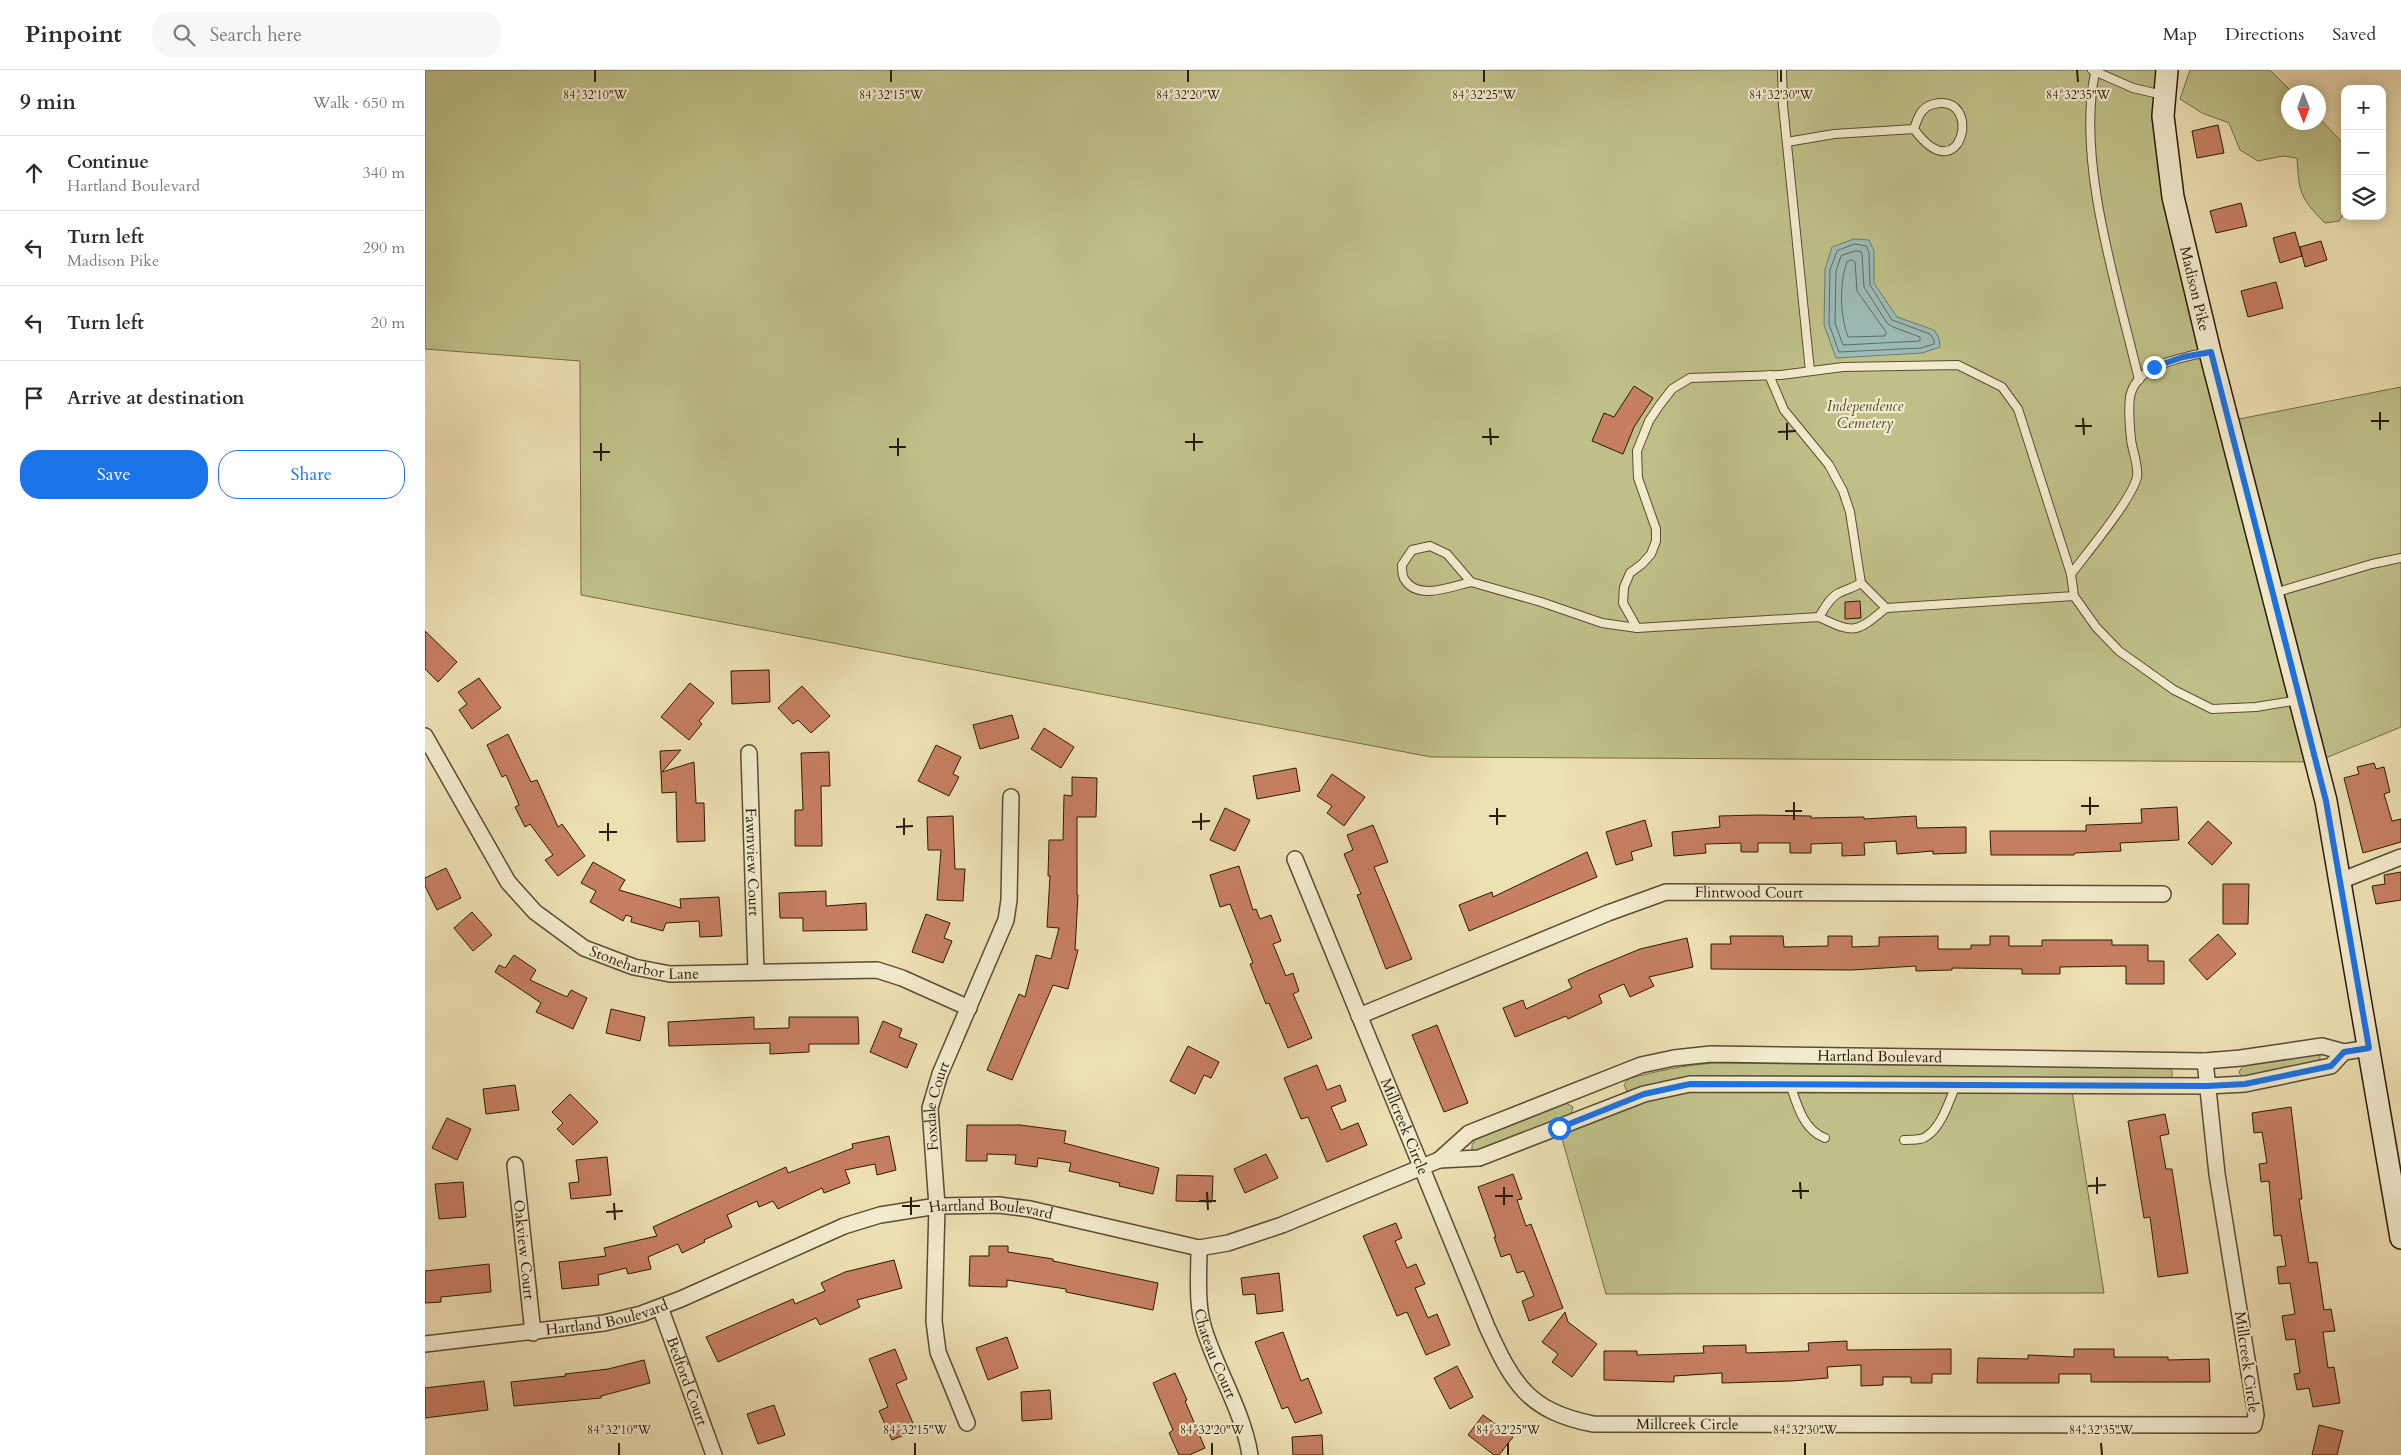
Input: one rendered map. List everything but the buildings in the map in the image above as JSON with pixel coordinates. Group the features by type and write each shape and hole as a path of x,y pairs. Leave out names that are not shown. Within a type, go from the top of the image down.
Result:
{"main road":[{"name":"Madison Pike","path":"2167,70 2163,95 2165,143 2173,197 2326,801 2401,1238"}],"street":[{"name":"Stoneharbor Lane","path":"425,736 508,882 535,912 585,948 634,967 670,974 877,970 902,978 969,1008"},
{"name":"Fawnview Court","path":"749,752 756,972"},
{"name":"Foxdale Court","path":"967,1423 938,1352 934,1321 937,1206 930,1108 940,1074 1006,920 1009,900 1011,797"},
{"path":"2340,881 2401,857"},
{"name":"Millcreek Circle","path":"1295,859 1487,1328 1507,1370 1523,1390 1549,1411 1571,1420 1603,1424 2254,1425 2256,1415 2217,1174 2205,1061"},
{"name":"Flintwood Court","path":"1359,1016 1599,917 1667,892 2163,894"},
{"name":"Hartland Boulevard","path":"1439,1160 1469,1133 1641,1065 1674,1058 1711,1054 2205,1061 2241,1058 2322,1046 2344,1052 2369,1048"},
{"name":"Hartland Boulevard","path":"425,1344 533,1333 604,1323 660,1307 844,1226 880,1215 937,1206 999,1205 1030,1209 1199,1248 1229,1243 1282,1225 1421,1166 1439,1160 1479,1158 1644,1094 1690,1084 2207,1086 2245,1084 2331,1066 2344,1052"},
{"name":"Oakview Court","path":"515,1165 533,1333"},
{"name":"Chateau Court","path":"1199,1248 1200,1305 1203,1328 1246,1434 1250,1455"},
{"name":"Bedford Court","path":"660,1307 714,1455"}],"lane":[{"path":"1782,70 1787,142 1811,371"},
{"path":"2139,380 2102,223 2091,150 2090,98 2094,71 2133,88 2163,95"},
{"path":"1939,103 1951,106 1959,114 1964,128 1961,140 1953,149 1938,151 1924,143 1914,129 1918,116 1926,106 1939,103"},
{"path":"1787,142 1834,134 1914,129"},
{"path":"2071,574 2129,494 2137,476 2131,440 2130,396 2139,380 2154,367 2183,357 2211,352"},
{"path":"1637,628 1623,603 1624,587 1629,573 1651,554 1656,541 1656,529 1638,478 1637,451 1649,421 1672,390 1690,378 1769,375 1843,367 1958,364 2002,387 2018,409 2071,574 2075,596 2096,627 2119,651 2174,690 2213,710 2256,707 2301,699"},
{"path":"1769,375 1785,410 1829,465 1843,492 1850,512 1861,583 1886,608"},
{"path":"1471,582 1447,554 1430,546 1412,550 1401,565 1404,580 1412,588 1429,592 1471,582 1541,602 1602,623 1637,628 1819,617 1845,629 1855,629 1866,625 1886,608 2075,596"},
{"path":"2274,593 2372,564 2401,558"},
{"path":"1819,617 1830,600 1838,593 1850,590 1861,583"},
{"path":"1790,1084 1803,1117 1814,1132 1825,1138"},
{"path":"1904,1140 1921,1139 1934,1129 1956,1085"}],"green space":[{"name":"Independence Cemetery","path":"425,70 2167,70 2163,95 2229,421 2401,387 2401,727 2316,762 1431,757 581,595 580,361 425,349"},
{"path":"2190,70 2270,70 2285,85 2281,85 2281,130 2326,130 2326,125 2341,141 2341,218 2339,221 2325,223 2306,201 2300,187 2297,158 2283,156 2258,161 2240,150 2229,123 2202,113 2180,99"},
{"path":"2315,1053 2320,1055 2320,1062 2242,1078 2239,1072 2243,1066"},
{"path":"1715,1063 2169,1068 2172,1071 2172,1076 2168,1080 2164,1080 1738,1076 1700,1078 1633,1091 1627,1091 1624,1085 1628,1079 1650,1073"},
{"path":"1690,1084 2071,1085 2104,1293 1606,1294 1559,1128"},
{"path":"1566,1103 1573,1107 1571,1114 1478,1152 1472,1151 1472,1145 1475,1140"}],"water":[{"path":"1854,239 1869,240 1874,251 1874,283 1897,317 1934,330 1939,338 1940,347 1922,353 1836,358 1824,325 1825,269 1832,247"}],"route":[{"path":"1559,1128 1644,1094 1690,1084 2207,1086 2245,1084 2331,1066 2344,1052 2369,1048 2326,801 2211,352 2183,357 2154,367"}]}
